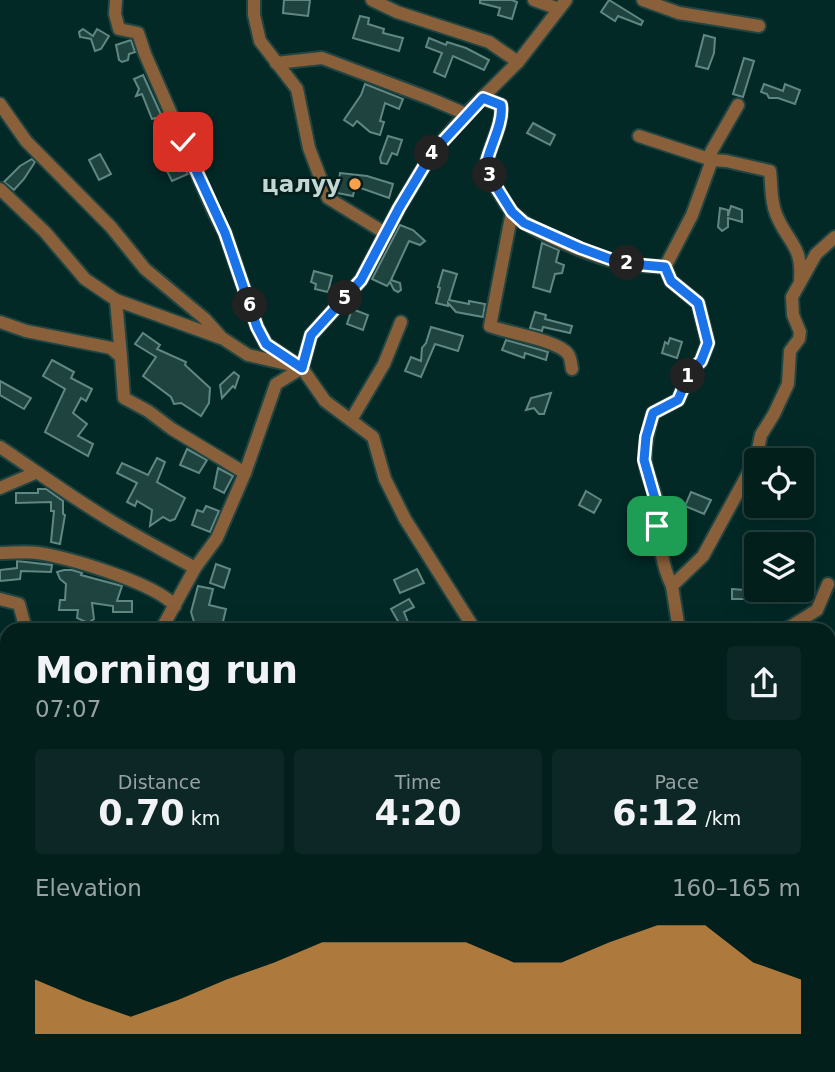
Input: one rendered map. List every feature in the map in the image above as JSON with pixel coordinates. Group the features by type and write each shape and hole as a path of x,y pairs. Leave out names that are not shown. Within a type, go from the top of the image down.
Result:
{"street":[{"path":"116,0 115,14 119,29 138,33 225,233 257,327 266,344 302,368 325,401 373,437 385,479 405,519 471,623"},
{"path":"254,0 254,15 260,41 297,89 309,148 328,198 385,233"},
{"path":"372,0 397,12 489,42 518,62"},
{"path":"167,623 195,568 216,538 244,473 276,384 302,368 311,335 361,280 432,153 518,62 563,4 534,0"},
{"path":"643,0 679,13 759,26"},
{"path":"276,63 322,58 466,114"},
{"path":"483,98 501,105 502,120 492,141 485,169 512,212 540,232 621,263 665,267"},
{"path":"0,104 26,141 111,228 145,269 205,318 222,338"},
{"path":"665,267 692,215 712,160 710,152 738,105"},
{"path":"639,136 712,160 770,171 770,195 775,213 801,258 800,283"},
{"path":"0,189 45,232 85,279 116,300 222,338 248,355 302,368"},
{"path":"512,212 490,326 564,349 570,355 572,369"},
{"path":"673,586 703,556 756,460 761,435 788,384 790,351 799,339 800,332 793,315 792,297 816,254 835,237"},
{"path":"665,267 671,281 698,303 708,343 701,361 690,372 678,400 653,413 646,437 644,460 656,502 660,548 664,568 673,586 678,623"},
{"path":"116,300 124,398 244,473"},
{"path":"0,322 26,331 111,348 121,357"},
{"path":"351,420 384,364 401,322"},
{"path":"0,447 99,514 195,568"},
{"path":"0,488 34,472"},
{"path":"0,553 35,553 72,559 131,580 170,599 175,606"},
{"path":"796,623 817,610 828,584"},
{"path":"0,599 19,604 24,623"}],"building":[{"path":"284,0 310,0 308,16 283,13"},
{"path":"480,0 517,2 512,19 498,15 500,8 480,3"},
{"path":"609,0 643,21 641,25 618,16 615,21 601,12"},
{"path":"360,16 369,18 368,24 384,29 383,33 403,38 399,51 353,38"},
{"path":"83,29 93,36 97,29 109,36 101,49 95,51 91,39 80,37 79,32"},
{"path":"704,35 715,38 714,53 708,69 696,66"},
{"path":"429,38 446,45 447,42 466,48 489,60 484,70 453,56 445,77 434,72 442,53 426,47"},
{"path":"131,40 135,52 122,62 119,60 116,45"},
{"path":"744,58 754,61 743,97 733,94"},
{"path":"143,75 188,174 172,181 164,165 172,162 155,118 152,119 142,94 136,96 139,89 134,79"},
{"path":"365,84 403,99 399,109 385,103 380,121 384,122 380,135 370,132 357,121 353,126 344,120"},
{"path":"764,84 783,91 785,84 800,90 795,104 769,98 761,92"},
{"path":"533,123 555,135 550,145 527,133"},
{"path":"388,136 402,140 397,155 392,153 387,164 381,163 380,158"},
{"path":"100,154 111,174 99,180 89,160"},
{"path":"32,159 35,162 14,190 4,182 20,166"},
{"path":"340,173 367,176 393,184 389,198 355,186 353,196 337,193"},
{"path":"731,206 742,210 742,222 728,218 728,227 722,231 718,227 720,208 728,210 728,216"},
{"path":"400,225 413,230 425,241 420,245 409,241 391,280 400,283 401,290 398,292 390,282 387,286 372,279"},
{"path":"542,243 559,250 556,262 564,265 562,273 555,274 550,292 533,287"},
{"path":"443,270 457,274 449,300 485,304 483,317 456,312 448,303 448,306 436,303"},
{"path":"314,271 332,276 328,292 315,289 316,284 311,282"},
{"path":"352,309 368,315 363,330 347,324"},
{"path":"535,312 546,315 545,319 572,326 570,333 543,327 542,331 530,328"},
{"path":"431,327 463,336 458,351 435,344 421,377 405,371 411,357 421,361 422,348"},
{"path":"143,333 160,345 157,349 186,362 185,365 210,388 209,403 201,416 181,403 174,404 171,397 143,376 156,357 135,344"},
{"path":"670,338 682,342 677,358 662,353 665,342 668,344"},
{"path":"506,340 548,352 546,360 525,353 524,358 502,350"},
{"path":"52,360 74,372 71,378 92,389 86,401 81,398 73,413 87,424 78,436 93,444 88,456 45,432 65,389 43,376"},
{"path":"234,372 239,376 235,388 233,386 222,398 220,385"},
{"path":"0,381 31,398 24,409 0,395"},
{"path":"551,393 544,414 539,414 534,408 526,410 531,398"},
{"path":"187,449 207,460 199,473 180,465"},
{"path":"157,458 165,462 157,482 185,498 175,519 170,521 163,517 150,526 152,510 137,501 135,506 127,502 137,483 117,473 122,463 148,475"},
{"path":"218,468 233,476 224,493 214,488"},
{"path":"38,489 46,489 63,501 65,515 60,544 51,542 54,511 51,511 51,502 16,503 16,493 38,493"},
{"path":"586,491 601,500 594,513 579,505"},
{"path":"691,492 711,500 704,514 685,506"},
{"path":"206,506 219,511 210,532 192,525 197,510 203,512"},
{"path":"17,561 52,565 51,572 21,571 20,579 0,581 0,570 17,568"},
{"path":"216,564 230,569 224,588 210,583"},
{"path":"417,569 424,583 400,593 394,580"},
{"path":"72,570 122,586 117,601 132,601 132,612 113,612 113,606 92,603 94,619 88,623 77,618 78,610 59,610 60,600 65,600 66,584 57,572"},
{"path":"198,586 213,589 209,605 226,609 223,623 194,622 191,612"},
{"path":"732,589 744,590 744,599 732,599"},
{"path":"409,599 414,607 404,612 408,623 399,623 391,609"}],"place":[{"name":"цалуу","path":"355,184"}],"route":[{"path":"183,142 225,233 257,327 266,344 302,368 311,335 361,280 432,153 483,98 501,105 502,120 492,141 485,169 512,212 540,232 621,263 665,267 671,281 698,303 708,343 701,361 690,372 678,400 653,413 646,437 644,460 652,480 657,526"}]}
